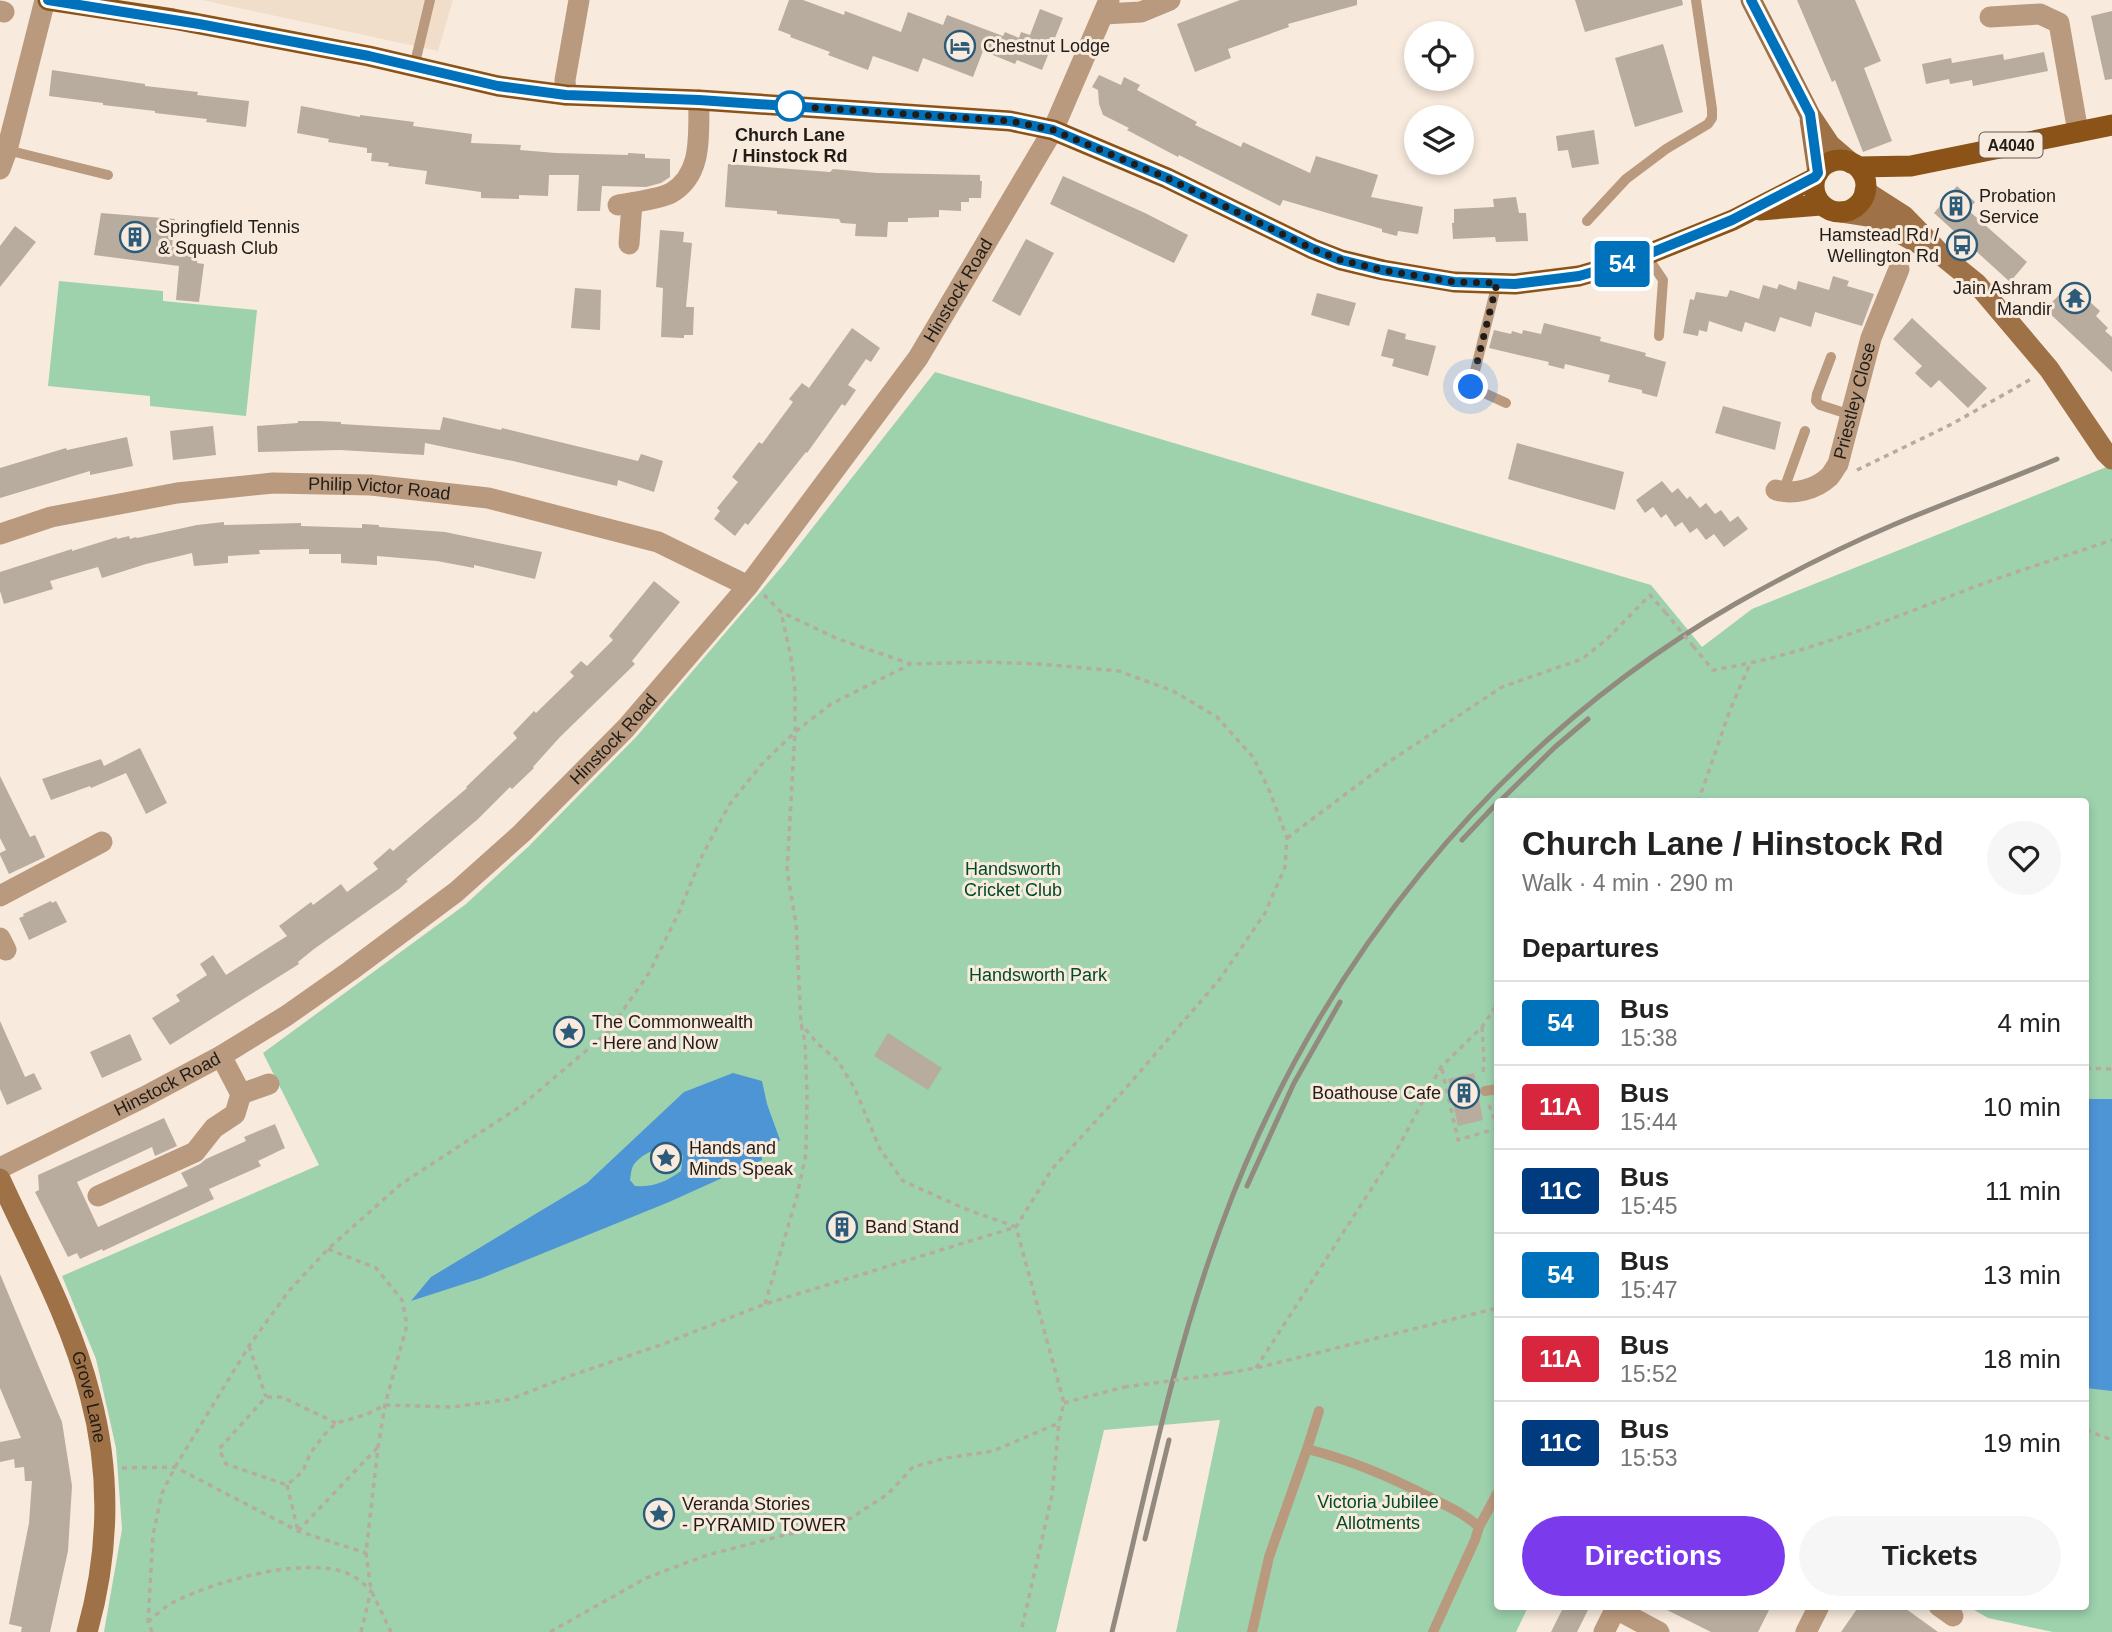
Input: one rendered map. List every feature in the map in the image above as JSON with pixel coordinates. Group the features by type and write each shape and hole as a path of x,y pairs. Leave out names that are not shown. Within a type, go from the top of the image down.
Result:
{"main road":[{"path":"46,0 85,3 369,56 498,86 566,95 699,100 1010,121 1053,130 1167,178 1341,260 1454,282 1515,284 1579,276 1646,255 1754,210 1816,175 1834,161 1854,165"},
{"path":"1751,0 1810,114 1830,145 1864,177 1865,191 1861,201 1842,212"},
{"path":"1810,114 1816,175 1814,192 1821,205 1829,210 1868,216 1945,258"},
{"name":"A4040","path":"1854,165 1911,166 2112,125"},
{"name":"A4040","path":"1865,191 1911,166"},
{"path":"1865,191 1904,216 1945,258 1977,284 2049,369 2110,454"},
{"path":"1754,210 1821,205"},
{"name":"Grove Lane","path":"0,1180 23,1226 75,1348 90,1392 103,1466 105,1500 104,1551 88,1632"}],"street":[{"path":"3,160 46,0"},
{"path":"566,95 565,80 579,0"},
{"path":"1106,7 1141,12 1170,0"},
{"name":"Hinstock Road","path":"0,1168 144,1097 221,1056 286,1016 465,884 522,833 626,728 748,586 918,358 1053,130 1106,7"},
{"path":"1990,17 2040,14 2059,23 2078,132"},
{"path":"629,244 625,204 670,194 691,176 698,151 699,100"},
{"name":"Priestley Close","path":"1780,491 1788,493 1807,490 1829,477 1838,464 1871,338 1899,269"},
{"name":"Philip Victor Road","path":"0,534 51,517 177,493 273,483 371,485 488,498 658,542 748,586"},
{"path":"0,896 102,842"},
{"path":"221,1056 242,1094"},
{"path":"98,1196 195,1152 214,1128 234,1114 242,1094 269,1084"},
{"path":"1604,1632 1615,1610"},
{"path":"1620,1610 1659,1632"},
{"path":"1806,1632 1817,1610"}],"lane":[{"path":"414,67 430,0"},
{"path":"1587,221 1626,179 1666,149 1708,124 1712,118 1696,0"},
{"path":"3,160 108,175"},
{"path":"1646,255 1663,280 1660,336"},
{"path":"1497,283 1471,387 1506,403"},
{"path":"1830,357 1816,401 1820,405 1851,415"},
{"path":"1780,491 1805,431"},
{"path":"1485,1091 1494,1090"},
{"path":"1252,1632 1269,1557 1319,1410"},
{"path":"1307,1449 1328,1454 1395,1480 1469,1517 1479,1527"},
{"path":"1433,1632 1494,1499"}],"path":[{"path":"1829,477 1843,477 1952,424 2049,369"},
{"path":"1287,838 1387,763 1503,687 1582,659 1606,640 1650,595 1713,670 1751,664 1892,620 1976,586 2112,540"},
{"path":"286,1485 303,1471 310,1454 336,1423 365,1415 385,1405 452,1407 511,1399 765,1304 1016,1227 1052,1169 1220,979 1265,914 1285,867 1287,838 1270,792 1253,757 1217,717 1173,691 1119,671 998,662 911,664 838,639 781,612 759,591 748,586"},
{"path":"765,1304 797,1196 806,1154 805,1042 801,1024 796,924 787,871 795,690 792,658 781,612"},
{"path":"152,1632 148,1622 153,1535 162,1493 249,1346 288,1292 328,1249 401,1184 521,1106 608,1032 649,974 702,856 729,805 761,765 795,732 831,704 911,664"},
{"path":"1699,798 1730,710 1751,664"},
{"path":"1256,1368 1399,1146 1441,1067 1482,1027 1494,1009"},
{"path":"801,1024 818,1044 838,1060 855,1089 880,1149 903,1181 963,1208 1016,1227"},
{"path":"1441,1067 1458,1140 1494,1129"},
{"path":"2089,1068 2112,1069"},
{"path":"1016,1227 1063,1403 1052,1495 1020,1632"},
{"path":"328,1249 376,1268 402,1300 407,1325 385,1405 366,1553 371,1590 391,1632"},
{"path":"1063,1403 1124,1387 1256,1368 1494,1309"},
{"path":"249,1346 266,1397"},
{"path":"286,1485 226,1464 219,1449 266,1397 282,1397 336,1423"},
{"path":"551,1632 646,1578 707,1555 851,1518 888,1494 914,1467 946,1458 993,1451 1059,1423"},
{"path":"2089,1431 2112,1440"},
{"path":"298,1531 378,1447"},
{"path":"103,1466 175,1467 298,1531 366,1553"},
{"path":"286,1485 298,1531"},
{"path":"148,1622 172,1602 269,1570 316,1567 349,1574 371,1590"},
{"path":"361,1632 371,1590"}],"shaded area":[{"path":"202,0 453,0 438,51"}],"green space":[{"path":"59,281 163,291 163,301 257,310 246,416 150,406 150,396 48,386"},
{"name":"Handsworth Park","path":"935,372 1651,585 1702,647 1752,609 2109,466 2112,469 2112,1632 2053,1632 1988,1618 1974,1610 2089,1610 2089,798 1494,798 1494,1610 1527,1610 1516,1632 1176,1632 1220,1420 1104,1430 1056,1632 104,1632 122,1529 116,1448 96,1359 62,1276 319,1165 263,1053 466,904 529,846 637,736 784,564"}],"water":[{"path":"733,1073 762,1081 780,1140 762,1154 762,1160 669,1202 482,1278 411,1301 431,1277 587,1183 684,1092","holes":["673,1146 683,1156 681,1171 665,1181 654,1185 635,1186 630,1180 634,1165 653,1151"]},
{"path":"2089,1099 2112,1099 2112,1391 2089,1388"}],"building":[{"path":"789,0 803,0 844,15 845,11 901,32 908,12 943,25 947,15 1003,36 1005,32 1019,38 1021,32 1030,35 1040,9 1063,18 1042,70 1017,60 1015,64 983,51 973,77 923,58 918,72 873,56 868,70 828,55 830,52 778,30"},
{"path":"1240,0 1357,0 1357,5 1288,24 1289,27 1228,49 1231,58 1195,72 1177,24"},
{"path":"1575,0 1682,0 1683,5 1585,32"},
{"path":"1797,0 1855,0 1881,61 1864,68 1892,141 1863,152 1835,80 1832,82"},
{"path":"2112,11 2112,79 2105,80 2091,16"},
{"path":"1663,44 1683,112 1635,127 1615,58"},
{"path":"2044,52 2048,71 1973,86 1972,80 1950,84 1949,79 1926,84 1922,64 1951,58 1952,63 2003,54 2004,60"},
{"path":"52,70 198,92 197,95 249,101 246,127 49,96"},
{"path":"1099,75 1121,85 1124,77 1140,85 1137,90 1197,122 1195,125 1241,147 1243,142 1310,173 1316,156 1378,175 1371,197 1423,207 1418,234 1398,231 1397,236 1382,232 1382,229 1283,200 1280,206 1179,155 1178,157 1103,115 1098,90 1092,87"},
{"path":"301,106 360,117 414,122 413,126 472,134 471,143 521,145 520,150 645,154 645,158 670,159 670,177 646,187 602,186 600,211 577,211 579,175 549,175 548,196 519,195 519,199 481,198 481,192 425,184 427,171 371,161 372,153 367,153 367,148 328,142 329,139 297,133"},
{"path":"1594,130 1599,164 1572,168 1568,150 1558,151 1556,136"},
{"path":"728,164 830,172 833,169 877,173 980,175 981,198 969,198 969,202 961,202 961,211 939,210 939,217 888,222 887,237 855,236 856,224 841,223 839,219 725,207"},
{"path":"1063,176 1188,235 1174,263 1050,204"},
{"path":"1957,186 1975,202 1968,210 2027,262 2010,282 1934,213"},
{"path":"1516,197 1519,213 1526,213 1528,241 1496,242 1495,237 1453,239 1454,209 1494,207 1493,199"},
{"name":"Springfield Tennis & Squash Club","path":"101,213 175,219 172,247 199,250 197,263 204,264 199,302 176,300 179,266 94,255"},
{"path":"15,226 36,242 0,287 0,246"},
{"path":"660,230 684,232 683,242 692,243 686,307 694,307 693,335 684,335 684,338 661,337 663,288 656,287"},
{"path":"1026,239 1054,253 1020,316 992,301"},
{"path":"1833,276 1849,281 1847,286 1874,294 1862,326 1815,312 1811,327 1780,317 1775,332 1745,322 1742,332 1709,321 1707,332 1699,330 1698,336 1683,333 1690,299 1694,300 1696,292 1727,297 1730,290 1759,299 1763,285 1777,289 1779,284 1796,290 1798,281 1829,290"},
{"path":"2070,284 2100,311 2096,316 2108,328 2105,331 2112,337 2112,372 2045,309"},
{"path":"575,288 601,290 600,330 571,328"},
{"path":"1317,293 1356,303 1349,326 1311,315"},
{"path":"1912,318 1987,388 1968,408 1939,380 1931,388 1922,380 1915,373 1922,366 1893,339"},
{"path":"1544,323 1601,337 1600,341 1646,353 1645,356 1666,362 1657,397 1642,393 1642,390 1608,382 1610,375 1565,364 1564,369 1548,365 1549,362 1489,348 1494,330 1511,334 1512,331 1522,334 1523,330 1541,334"},
{"path":"852,328 880,348 871,362 866,359 848,385 856,390 845,406 842,404 807,453 748,525 745,523 735,536 714,519 720,511 717,508 738,482 732,477 759,442 762,444 793,402 789,399 802,383 809,388"},
{"path":"1388,329 1406,334 1405,339 1436,346 1428,376 1392,366 1394,359 1381,356"},
{"path":"1723,406 1781,422 1775,450 1715,433"},
{"path":"443,417 501,430 502,428 638,461 641,454 663,461 654,492 618,480 617,486 425,443 424,455 340,450 258,452 257,426 319,421 440,430"},
{"path":"213,426 216,455 173,460 170,431"},
{"path":"127,437 133,466 90,475 90,471 0,498 0,468 66,448 67,450"},
{"path":"1517,443 1624,472 1615,510 1508,479"},
{"path":"1662,481 1672,493 1678,488 1687,499 1690,496 1700,508 1706,503 1715,514 1721,510 1730,522 1738,516 1748,529 1724,547 1714,534 1706,540 1697,528 1690,533 1682,522 1675,527 1666,514 1661,518 1653,507 1645,513 1636,500"},
{"path":"224,522 224,525 301,523 301,526 362,528 362,524 379,525 445,532 542,552 535,579 474,565 474,568 437,561 377,556 377,565 341,563 341,554 309,554 309,549 259,550 260,554 228,556 228,563 194,566 192,553 102,578 98,567 50,581 53,589 4,604 0,591 0,572 117,537 129,536 130,539"},
{"path":"654,581 680,602 632,661 635,664 560,737 534,768 399,889 314,949 298,962 299,964 170,1045 152,1018 180,1001 176,995 207,975 200,964 213,955 226,975 287,936 279,926 311,902 313,905 341,884 347,892 378,869 373,863 390,848 393,851 467,788 517,738 513,733 534,711 536,713 574,676 570,672 581,661 587,666 613,640 609,636"},
{"path":"140,748 167,803 146,814 126,773 91,788 90,786 51,800 42,779 101,759 104,766"},
{"path":"0,776 30,837 35,835 45,857 9,874 0,855 6,850 0,838"},
{"path":"56,901 67,922 29,940 19,918"},
{"path":"0,1021 25,1077 34,1073 42,1089 7,1105 0,1089"},
{"path":"888,1033 942,1068 928,1090 874,1056"},
{"path":"130,1034 142,1060 102,1078 90,1052"},
{"name":"Boathouse Cafe","path":"1474,1073 1483,1120 1458,1126 1448,1079"},
{"path":"164,1118 177,1146 155,1156 152,1147 77,1182 98,1227 188,1186 181,1173 246,1141 244,1137 275,1124 285,1148 258,1161 261,1166 209,1189 214,1199 103,1251 102,1249 80,1259 77,1253 68,1257 35,1192 39,1190 38,1175"},
{"name":"Band Stand","path":"842,1212 852,1216 856,1226 852,1236 842,1240 832,1236 828,1226 832,1216"},
{"path":"0,1274 62,1422 72,1486 68,1551 50,1632 21,1632 22,1627 9,1624 29,1523 32,1481 25,1481 24,1467 15,1468 14,1459 0,1462 0,1442 21,1438 0,1388"},
{"path":"1562,1610 1588,1610 1577,1632 1551,1632"},
{"path":"1667,1610 1769,1610 1758,1632 1711,1632"},
{"path":"1856,1610 1908,1610 1938,1632 1841,1632"}],"railway":[{"path":"1112,1632 1173,1378 1220,1229 1259,1133 1306,1041 1361,954 1422,871 1491,794 1566,724 1648,660 1735,604 1833,552 2057,459"},
{"path":"1503,798 1588,719"},
{"path":"1462,840 1494,806"},
{"path":"1247,1186 1294,1083 1340,1002"},
{"path":"1145,1539 1169,1440"}],"bus line":[{"name":"54","path":"48,0 173,19 369,56 498,86 566,95 699,100 1010,121 1053,130 1167,178 1341,260 1454,282 1515,284 1579,276 1631,261 1754,210 1815,177 1818,173 1810,114 1751,0"}],"place":[{"name":"Chestnut Lodge","path":"960,46"},
{"name":"Church Lane / Hinstock Rd","path":"790,106"},
{"name":"Probation Service","path":"1956,206"},
{"name":"Springfield Tennis & Squash Club","path":"135,237"},
{"name":"Hamstead Rd / Wellington Rd","path":"1962,245"},
{"name":"Jain Ashram Mandir","path":"2075,298"},
{"name":"The Commonwealth - Here and Now","path":"569,1032"},
{"name":"Boathouse Cafe","path":"1464,1093"},
{"name":"Hands and Minds Speak","path":"666,1158"},
{"name":"Band Stand","path":"842,1227"},
{"name":"Veranda Stories - PYRAMID TOWER","path":"659,1514"}],"route":[{"path":"790,106 1010,121 1053,130 1167,178 1341,260 1454,282 1497,283 1471,387"}],"park label":[{"name":"Handsworth Cricket Club","path":"1013,879"},
{"name":"Victoria Jubilee Allotments","path":"1378,1512"}]}
